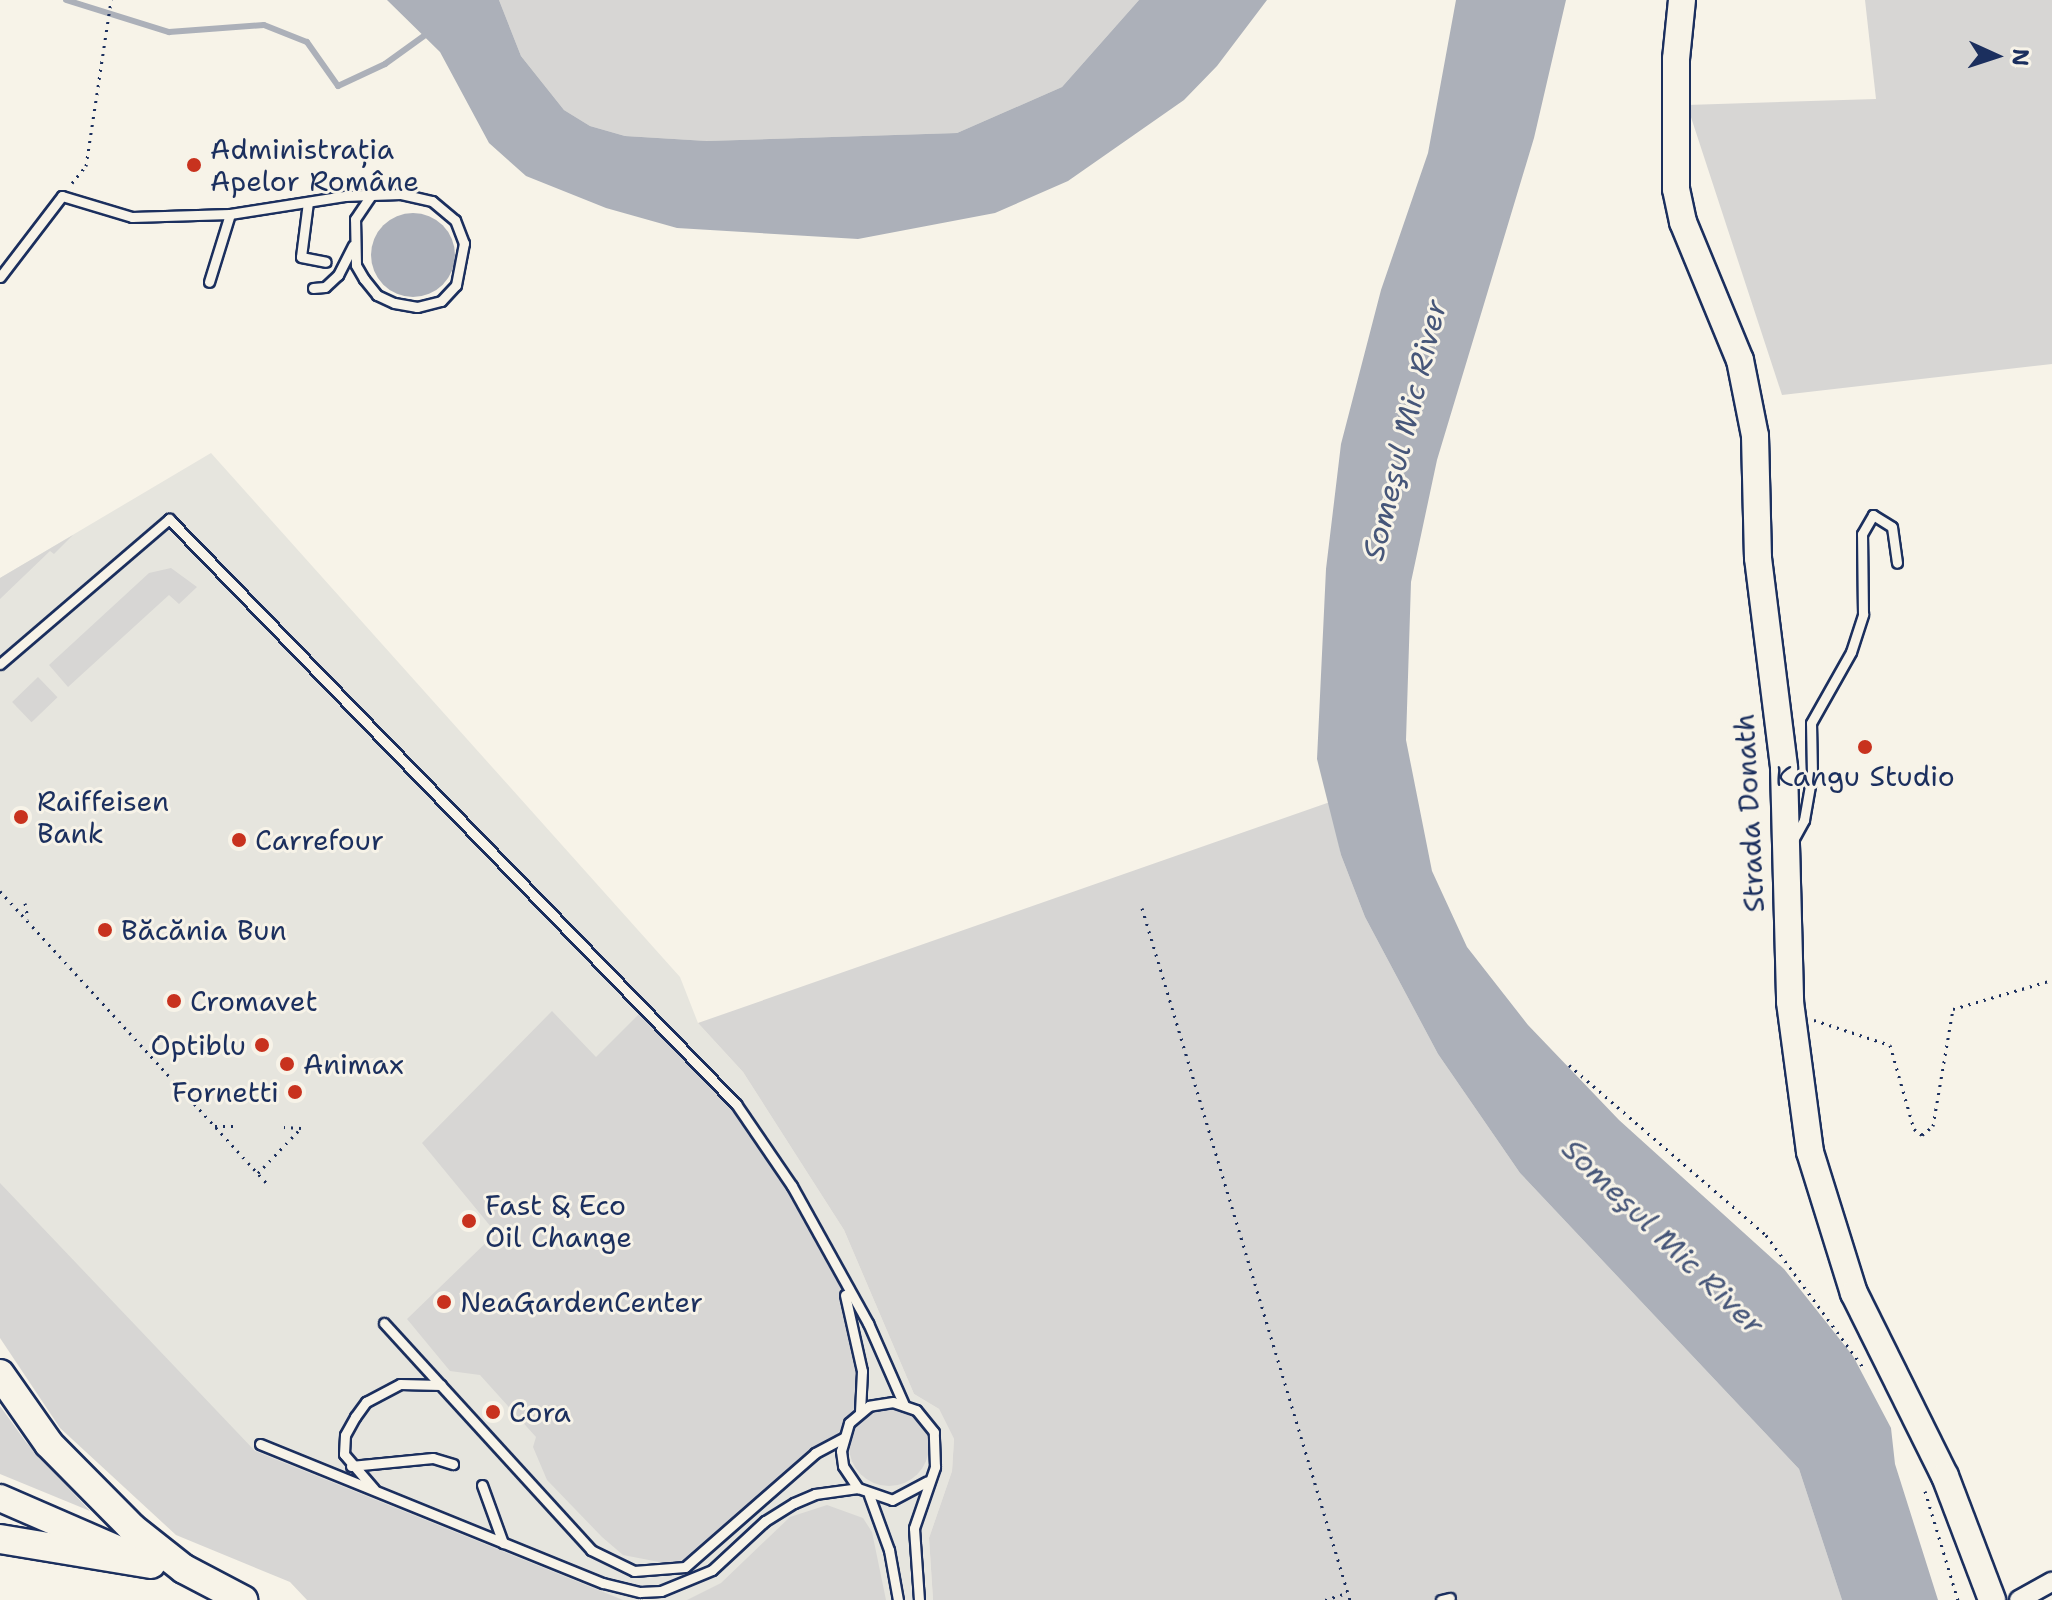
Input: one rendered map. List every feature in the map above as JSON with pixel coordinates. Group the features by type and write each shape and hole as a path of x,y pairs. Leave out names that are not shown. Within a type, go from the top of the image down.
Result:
{"main road":[{"path":"0,1374 49,1444 132,1528 184,1569 243,1600"},
{"path":"0,1539 151,1564"}],"street":[{"name":"Strada Donath","path":"1682,0 1675,73 1676,189 1683,222 1729,327 1748,394 1755,436 1758,558 1784,768 1791,1013 1810,1152 1828,1221 1854,1293 1945,1476 1992,1600"},
{"path":"0,1498 236,1600"},
{"path":"2019,1600 2052,1582"}],"lane":[{"path":"0,277 62,196 132,217 230,214 308,202 371,195 401,194 432,201 455,220 464,243 456,285 441,301 417,307 394,303 377,295 364,279 353,246 355,219 371,195"},
{"path":"308,202 301,257 326,262"},
{"path":"209,282 230,214"},
{"path":"313,288 325,287 338,275 353,246"},
{"path":"1785,853 1804,820 1812,774 1811,723 1851,652 1863,614 1860,553 1862,534 1873,515 1892,527 1897,563"},
{"path":"0,664 169,519 736,1104 792,1186 840,1280 868,1323 904,1405"},
{"path":"384,1323 591,1550 634,1571 685,1567 815,1453 843,1438 860,1412 862,1371 857,1331 840,1280"},
{"path":"380,1494 351,1466 344,1454 345,1435 366,1402 400,1384 441,1385"},
{"path":"860,1412 879,1403 904,1405 926,1419 934,1432 938,1449 914,1528 919,1600"},
{"path":"843,1438 843,1466 858,1488 869,1495 906,1496 927,1481"},
{"path":"260,1444 603,1583 661,1591 712,1570 765,1521 794,1503 815,1494 858,1488"},
{"path":"351,1466 433,1458 453,1464"},
{"path":"482,1485 503,1543"},
{"path":"869,1495 889,1550 898,1600"}],"path":[{"path":"62,196 86,166 111,0"},
{"path":"0,891 267,1183"},
{"path":"25,903 29,923"},
{"path":"1142,908 1350,1600"},
{"path":"1791,1013 1890,1045 1914,1129 1922,1135 1933,1126 1953,1009 2052,980"},
{"path":"1569,1065 1766,1235 1854,1349 1869,1376"},
{"path":"215,1126 239,1126"},
{"path":"258,1173 301,1128 284,1127"},
{"path":"1924,1486 1958,1600"},
{"path":"1325,1600 1347,1593"}],"shaded area":[{"path":"499,0 1139,0 1062,87 957,133 707,141 625,136 590,126 564,110 521,56"},
{"path":"1865,0 2052,0 2052,364 1782,395 1687,105 1876,99"},
{"path":"211,453 680,977 698,1023 743,1072 844,1230 914,1394 939,1409 954,1439 952,1471 929,1538 933,1600 452,1600 339,1558 0,1237 0,578"},
{"path":"73,535 54,554 50,551 0,599 0,578"},
{"path":"171,568 197,587 179,604 169,595 68,687 49,665 149,573"},
{"path":"38,677 57,697 32,722 12,702"},
{"path":"1330,802 1341,855 1365,917 1438,1054 1520,1173 1799,1469 1842,1600 933,1600 929,1538 952,1471 954,1439 939,1409 914,1394 844,1230 743,1072 698,1023"},
{"path":"644,1009 736,1104 792,1186 840,1280 857,1331 860,1412 843,1438 815,1453 685,1567 623,1555 602,1537 547,1480 533,1447 536,1437 480,1375 450,1371 407,1319 496,1233 422,1143 552,1011 596,1057"},
{"path":"0,1183 255,1451 623,1600 307,1600 290,1582 176,1535 60,1428 0,1338"},
{"path":"0,1406 26,1442 90,1511 0,1474"},
{"path":"889,1406 904,1409 917,1418 926,1431 929,1446 926,1461 917,1474 904,1483 889,1486 874,1483 861,1474 852,1461 849,1446 852,1431 861,1418 874,1409"},
{"path":"827,1505 863,1518 872,1532 886,1600 687,1600 721,1583 790,1517"}],"water":[{"path":"387,0 499,0 521,56 564,110 590,126 625,136 707,141 957,133 1062,87 1139,0 1267,0 1217,66 1184,100 1068,181 995,213 858,239 677,228 606,208 526,176 489,143 440,52"},
{"name":"Someşul Mic River","path":"1456,0 1566,0 1534,138 1437,460 1411,582 1406,740 1432,871 1467,947 1528,1025 1619,1120 1784,1269 1853,1356 1891,1428 1895,1464 1938,1600 1842,1600 1799,1469 1520,1173 1438,1054 1365,917 1341,855 1317,759 1326,569 1341,444 1381,290 1428,153"},
{"path":"413,213 429,216 443,225 452,239 455,255 452,271 443,285 429,294 413,297 397,294 383,285 374,271 371,255 374,239 383,225 397,216"}],"waterway":[{"path":"66,0 169,32 264,25 307,42 338,86 385,64 428,33"}],"place":[{"name":"Administrația Apelor Române","path":"194,165"},
{"name":"Kangu Studio","path":"1865,747"},
{"name":"Raiffeisen Bank","path":"21,817"},
{"name":"Carrefour","path":"239,840"},
{"name":"Băcănia Bun","path":"105,930"},
{"name":"Cromavet","path":"174,1001"},
{"name":"Optiblu","path":"262,1045"},
{"name":"Animax","path":"287,1064"},
{"name":"Fornetti","path":"295,1092"},
{"name":"Fast & Eco Oil Change","path":"469,1221"},
{"name":"NeaGardenCenter","path":"444,1302"},
{"name":"Cora","path":"493,1412"}]}
